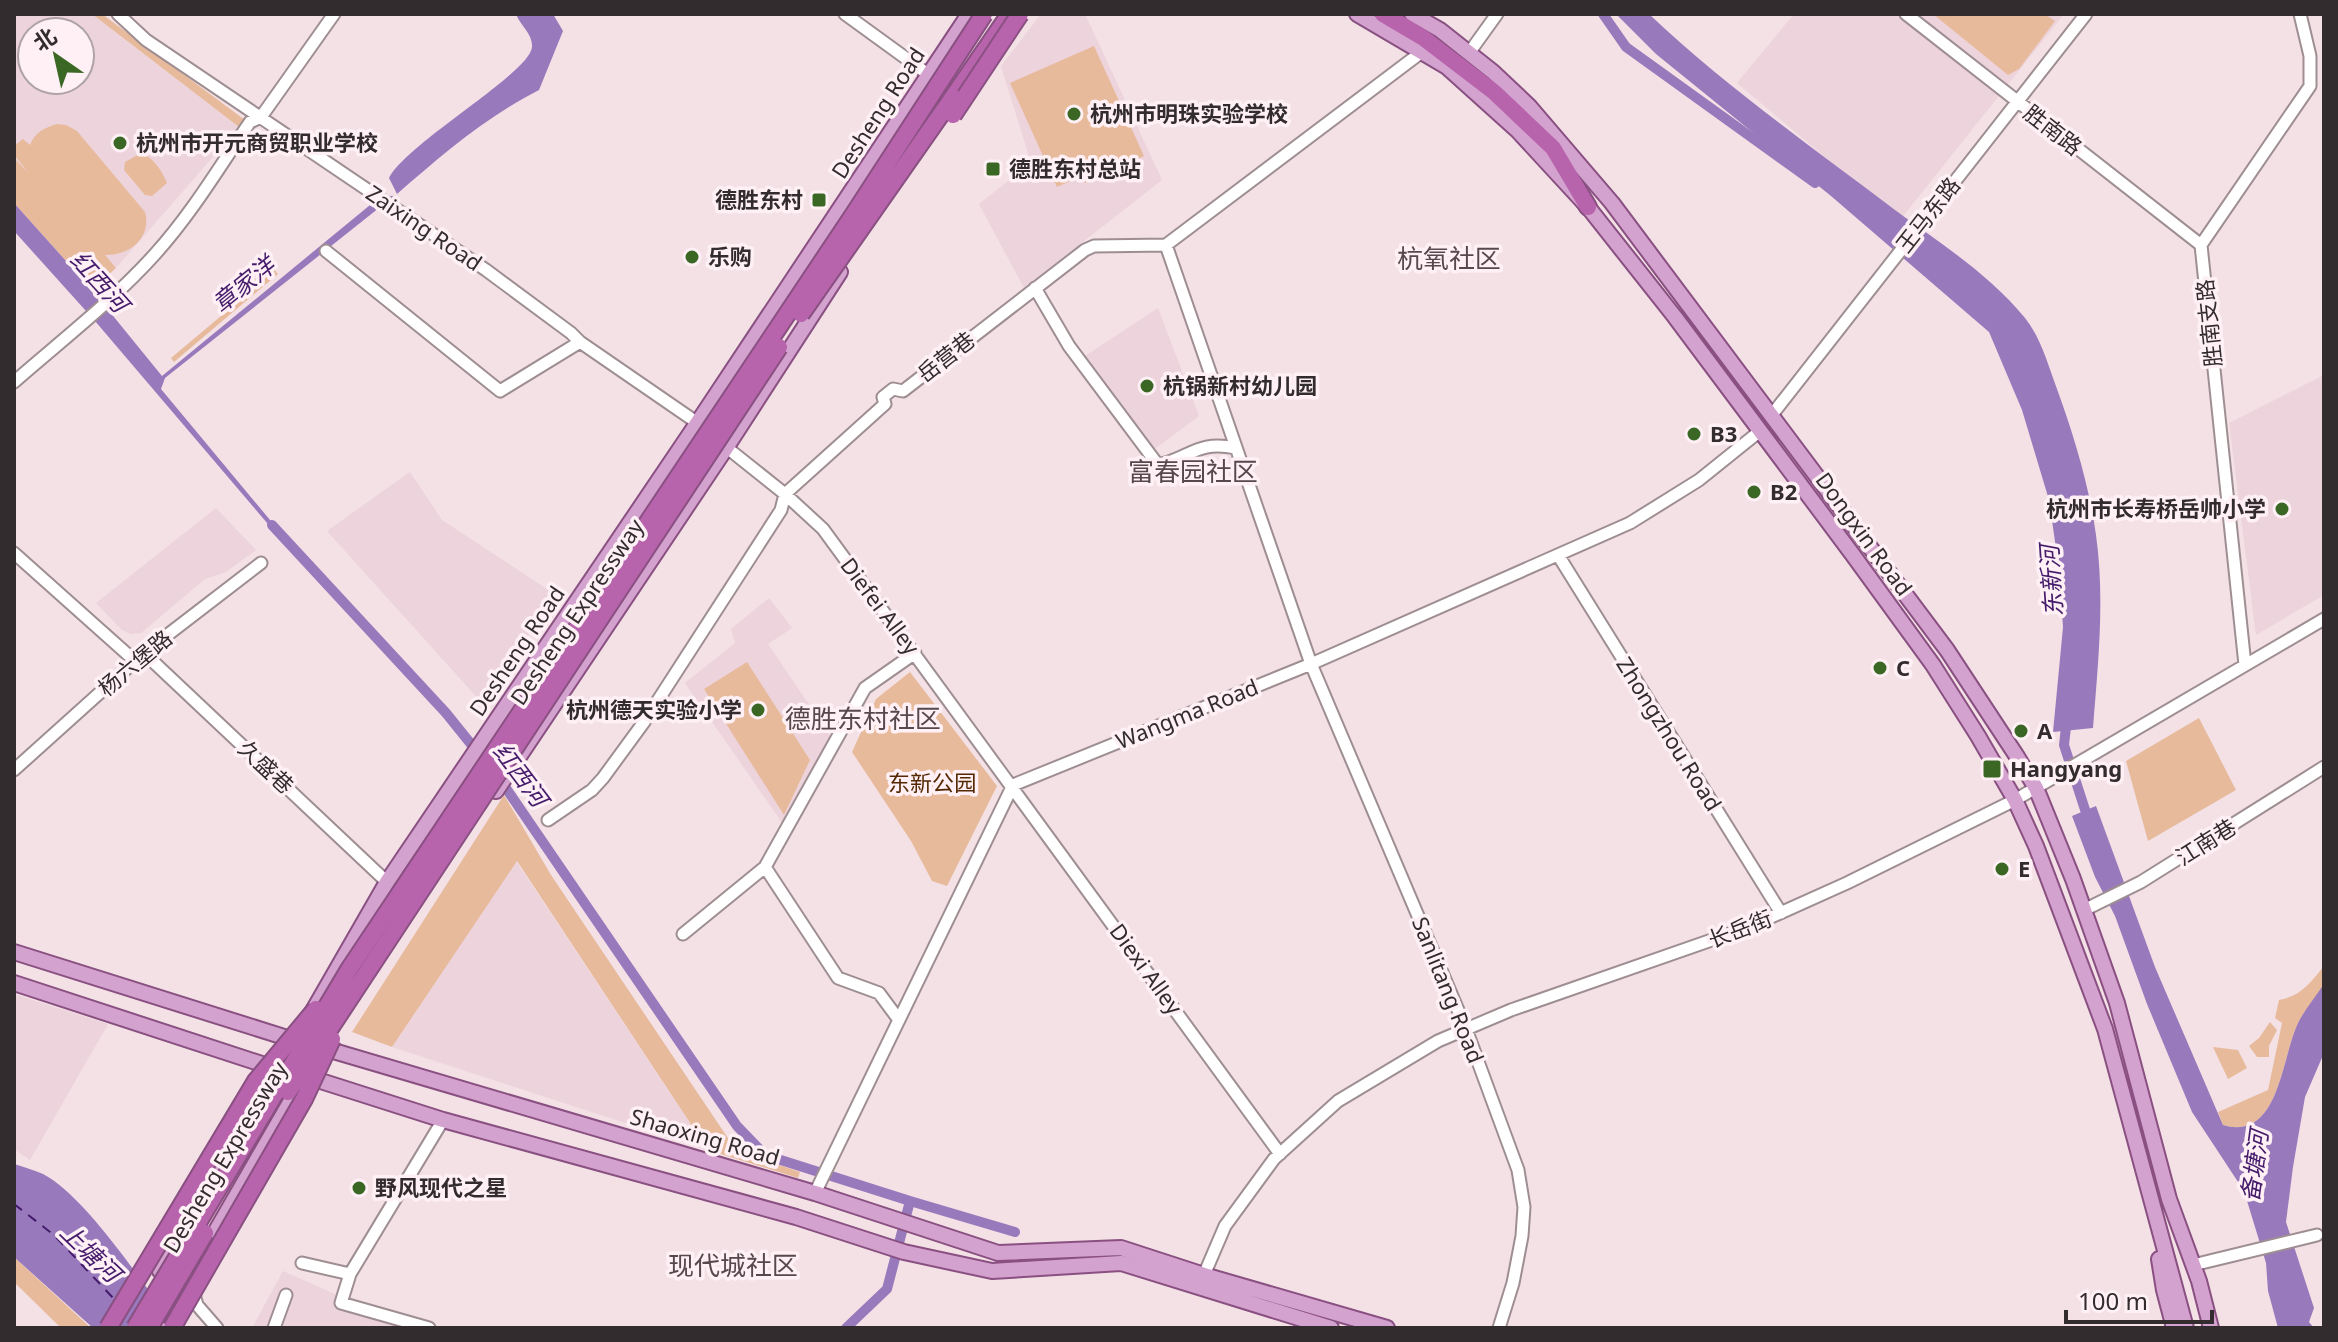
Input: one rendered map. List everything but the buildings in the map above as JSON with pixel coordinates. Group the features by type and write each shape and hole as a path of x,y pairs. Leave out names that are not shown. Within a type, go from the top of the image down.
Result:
{"highway":[{"name":"Desheng Expressway","path":"135,1328 355,973 984,14"},
{"name":"Desheng Expressway","path":"149,1328 355,973 808,303 1010,14"},
{"path":"899,176 925,154 1020,14"},
{"path":"1383,14 1456,61 1494,92 1553,148 1588,207"},
{"path":"171,1319 193,1291 304,1099 355,973"},
{"path":"108,1328 256,1081 355,973"}],"main road":[{"name":"Desheng Road","path":"126,1328 280,1070 387,882 969,14"},
{"path":"160,1328 171,1319 305,1076 726,448 890,196 1002,14"},
{"name":"Dongxin Road","path":"1357,14 1447,67 1517,130 1588,207 1675,317 1933,665 1978,736 2015,800 2060,905 2105,1029 2186,1328"},
{"name":"Dongxin Road","path":"1412,14 1440,30 1529,106 1612,203 1947,650 2036,788 2117,1003 2201,1328"},
{"name":"Shaoxing Road","path":"14,952 296,1041 818,1186 905,1221 998,1253 1121,1248 1387,1328"},
{"path":"14,983 443,1120 796,1217 897,1250 992,1271 1121,1263 1331,1328"},
{"path":"237,1140 246,1134 256,1136 262,1142 262,1150"},
{"name":"Dongxin Road","path":"2169,1199 2211,1328"},
{"name":"Dongxin Road","path":"2151,1203 2164,1290 2174,1328"}],"street":[{"name":"Zaixing Road","path":"118,14 146,40 486,270 580,342 698,422 726,448"},
{"path":"14,382 156,253 185,217 250,122 261,117 334,14"},
{"path":"845,14 929,75"},
{"path":"1469,53 1497,14"},
{"name":"胜南路","path":"1906,14 2201,245"},
{"name":"王马东路","path":"1771,416 2086,14"},
{"path":"2201,245 2310,86 2310,56 2300,14"},
{"path":"1166,245 1423,51"},
{"name":"岳营巷","path":"548,820 592,790 636,733 781,510 785,494 885,404 883,397 893,389 903,391 1094,246 1166,245"},
{"name":"Sanlitang Road","path":"1166,245 1311,664 1466,1029 1518,1170 1523,1190 1522,1236 1513,1283 1499,1328"},
{"name":"胜南支路","path":"2201,245 2245,665"},
{"path":"326,251 500,391 580,342"},
{"path":"1035,288 1069,346 1158,465 1201,446 1219,444 1236,448"},
{"name":"Wangma Road","path":"1013,785 1311,664 1649,513 1699,480 1760,431"},
{"name":"Diefei Alley","path":"726,448 785,494 823,529 1013,785"},
{"name":"久盛巷","path":"14,553 140,657 387,882"},
{"name":"Zhongzhou Road","path":"1558,555 1781,913"},
{"name":"杨六堡路","path":"14,770 140,657 261,563"},
{"name":"长岳街","path":"1204,1275 1225,1226 1280,1154 1338,1101 1438,1041 1511,1010 1749,927 1847,883 2015,800 2324,619"},
{"path":"683,934 765,867 865,688 915,653"},
{"name":"江南巷","path":"2084,910 2141,882 2324,767"},
{"path":"818,1186 1013,785"},
{"name":"Diexi Alley","path":"1013,785 1280,1154"},
{"path":"765,867 838,978 879,993 899,1020"},
{"path":"429,1328 341,1303 350,1274 443,1120"},
{"path":"2193,1265 2317,1235"},
{"path":"302,1263 350,1274"},
{"path":"193,1291 197,1305 217,1328"},
{"path":"274,1328 286,1295"}],"shaded area":[{"name":"杭州市开元商贸职业学校","path":"14,14 95,16 16,16 16,96 96,96 96,17 239,127 116,268 14,158"},
{"name":"杭州市明珠实验学校","path":"1041,14 1085,14 1162,180 1024,288 979,204 1031,163 1001,66"},
{"path":"1794,14 2064,14 1900,220 1737,83"},
{"name":"杭锅新村幼儿园","path":"1158,308 1199,416 1152,451 1085,356"},
{"name":"杭州市长寿桥岳帅小学","path":"2324,375 2324,595 2256,635 2229,423"},
{"path":"410,472 442,520 556,595 482,703 327,531"},
{"path":"216,508 256,550 226,572 205,579 141,633 131,634 122,630 96,603"},
{"name":"杭州德天实验小学","path":"769,598 792,628 768,644 831,737 783,824 685,683 735,643 731,629"},
{"path":"516,861 708,1150 392,1047"},
{"path":"14,994 108,1024 30,1160 14,1149"},
{"path":"283,1271 346,1299 441,1328 252,1328"}],"green space":[{"path":"92,14 102,14 245,120 239,127"},
{"path":"1933,14 2045,14 2055,21 2019,69 2008,75"},
{"path":"1094,46 1144,156 1085,183 1081,176 1057,187 1010,83"},
{"path":"57,124 77,131 145,212 142,237 130,249 105,255 116,268 92,290 14,203 14,158 28,172 14,155 14,146 23,139 30,145 40,131"},
{"path":"141,153 157,165 167,183 152,196 145,195 124,170 125,162"},
{"path":"270,264 278,274 174,362 171,358 221,316"},
{"path":"747,662 810,760 784,815 704,689"},
{"name":"东新公园","path":"910,672 997,786 947,886 932,881 911,841 852,752 876,699"},
{"path":"2199,718 2236,790 2148,841 2126,761"},
{"path":"504,795 551,875 736,1150 800,1172 798,1178 708,1150 517,861 392,1047 352,1032"},
{"path":"2324,966 2324,985 2299,1021 2276,1092 2267,1109 2256,1121 2242,1127 2223,1125 2218,1112 2268,1090 2282,1023 2275,1018 2279,1000 2299,992"},
{"path":"2270,1022 2277,1030 2269,1046 2269,1057 2257,1057 2249,1046"},
{"path":"2213,1047 2238,1050 2247,1068 2228,1079"},
{"path":"14,1257 91,1328 61,1328 14,1282"}],"water":[{"path":"516,14 553,14 563,31 539,90 483,124 397,194 389,178 401,163 526,59 532,42"},
{"path":"1616,14 1649,14 1769,115 1980,273 2031,326 2044,352 2075,443 2096,535 2100,607 2093,728 2053,732 2063,627 2049,500 2022,410 1989,332 1831,196 1656,54"},
{"path":"381,196 394,196 165,378 161,389 280,532 279,537 14,231 14,203 92,290 162,376"},
{"name":"备塘河","path":"2096,806 2155,967 2223,1125 2242,1127 2256,1121 2267,1109 2276,1092 2299,1021 2324,984 2324,1053 2305,1097 2286,1222 2314,1308 2309,1322 2314,1328 2278,1328 2268,1291 2266,1263 2244,1191 2192,1112 2072,816"},
{"name":"上塘河","path":"14,1164 43,1174 77,1201 114,1244 176,1328 93,1328 14,1257"}],"waterway":[{"name":"东新河","path":"1603,14 1626,47 1815,183"},
{"name":"红西河","path":"272,525 446,713 479,754"},
{"name":"东新河","path":"2067,718 2064,745 2089,822"},
{"name":"红西河","path":"499,778 737,1126 765,1155 910,1201 887,1289 846,1328"},
{"path":"910,1201 1015,1232"}],"ferry route":[{"path":"14,1204 54,1235 115,1300"}],"place":[{"name":"杭州市明珠实验学校","path":"1074,114"},
{"name":"杭州市开元商贸职业学校","path":"120,143"},
{"name":"德胜东村总站","path":"993,169"},
{"name":"德胜东村","path":"819,200"},
{"name":"乐购","path":"692,257"},
{"name":"杭锅新村幼儿园","path":"1147,386"},
{"name":"B3","path":"1694,434"},
{"name":"B2","path":"1754,492"},
{"name":"杭州市长寿桥岳帅小学","path":"2282,509"},
{"name":"C","path":"1880,668"},
{"name":"杭州德天实验小学","path":"758,710"},
{"name":"A","path":"2021,731"},
{"name":"Hangyang","path":"1992,769"},
{"name":"E","path":"2002,869"},
{"name":"野风现代之星","path":"359,1188"}],"district":[{"name":"杭氧社区","path":"1449,259"},
{"name":"富春园社区","path":"1193,472"},
{"name":"德胜东村社区","path":"863,719"},
{"name":"现代城社区","path":"733,1266"}],"water label":[{"name":"章家洋","path":"244,285"}]}
